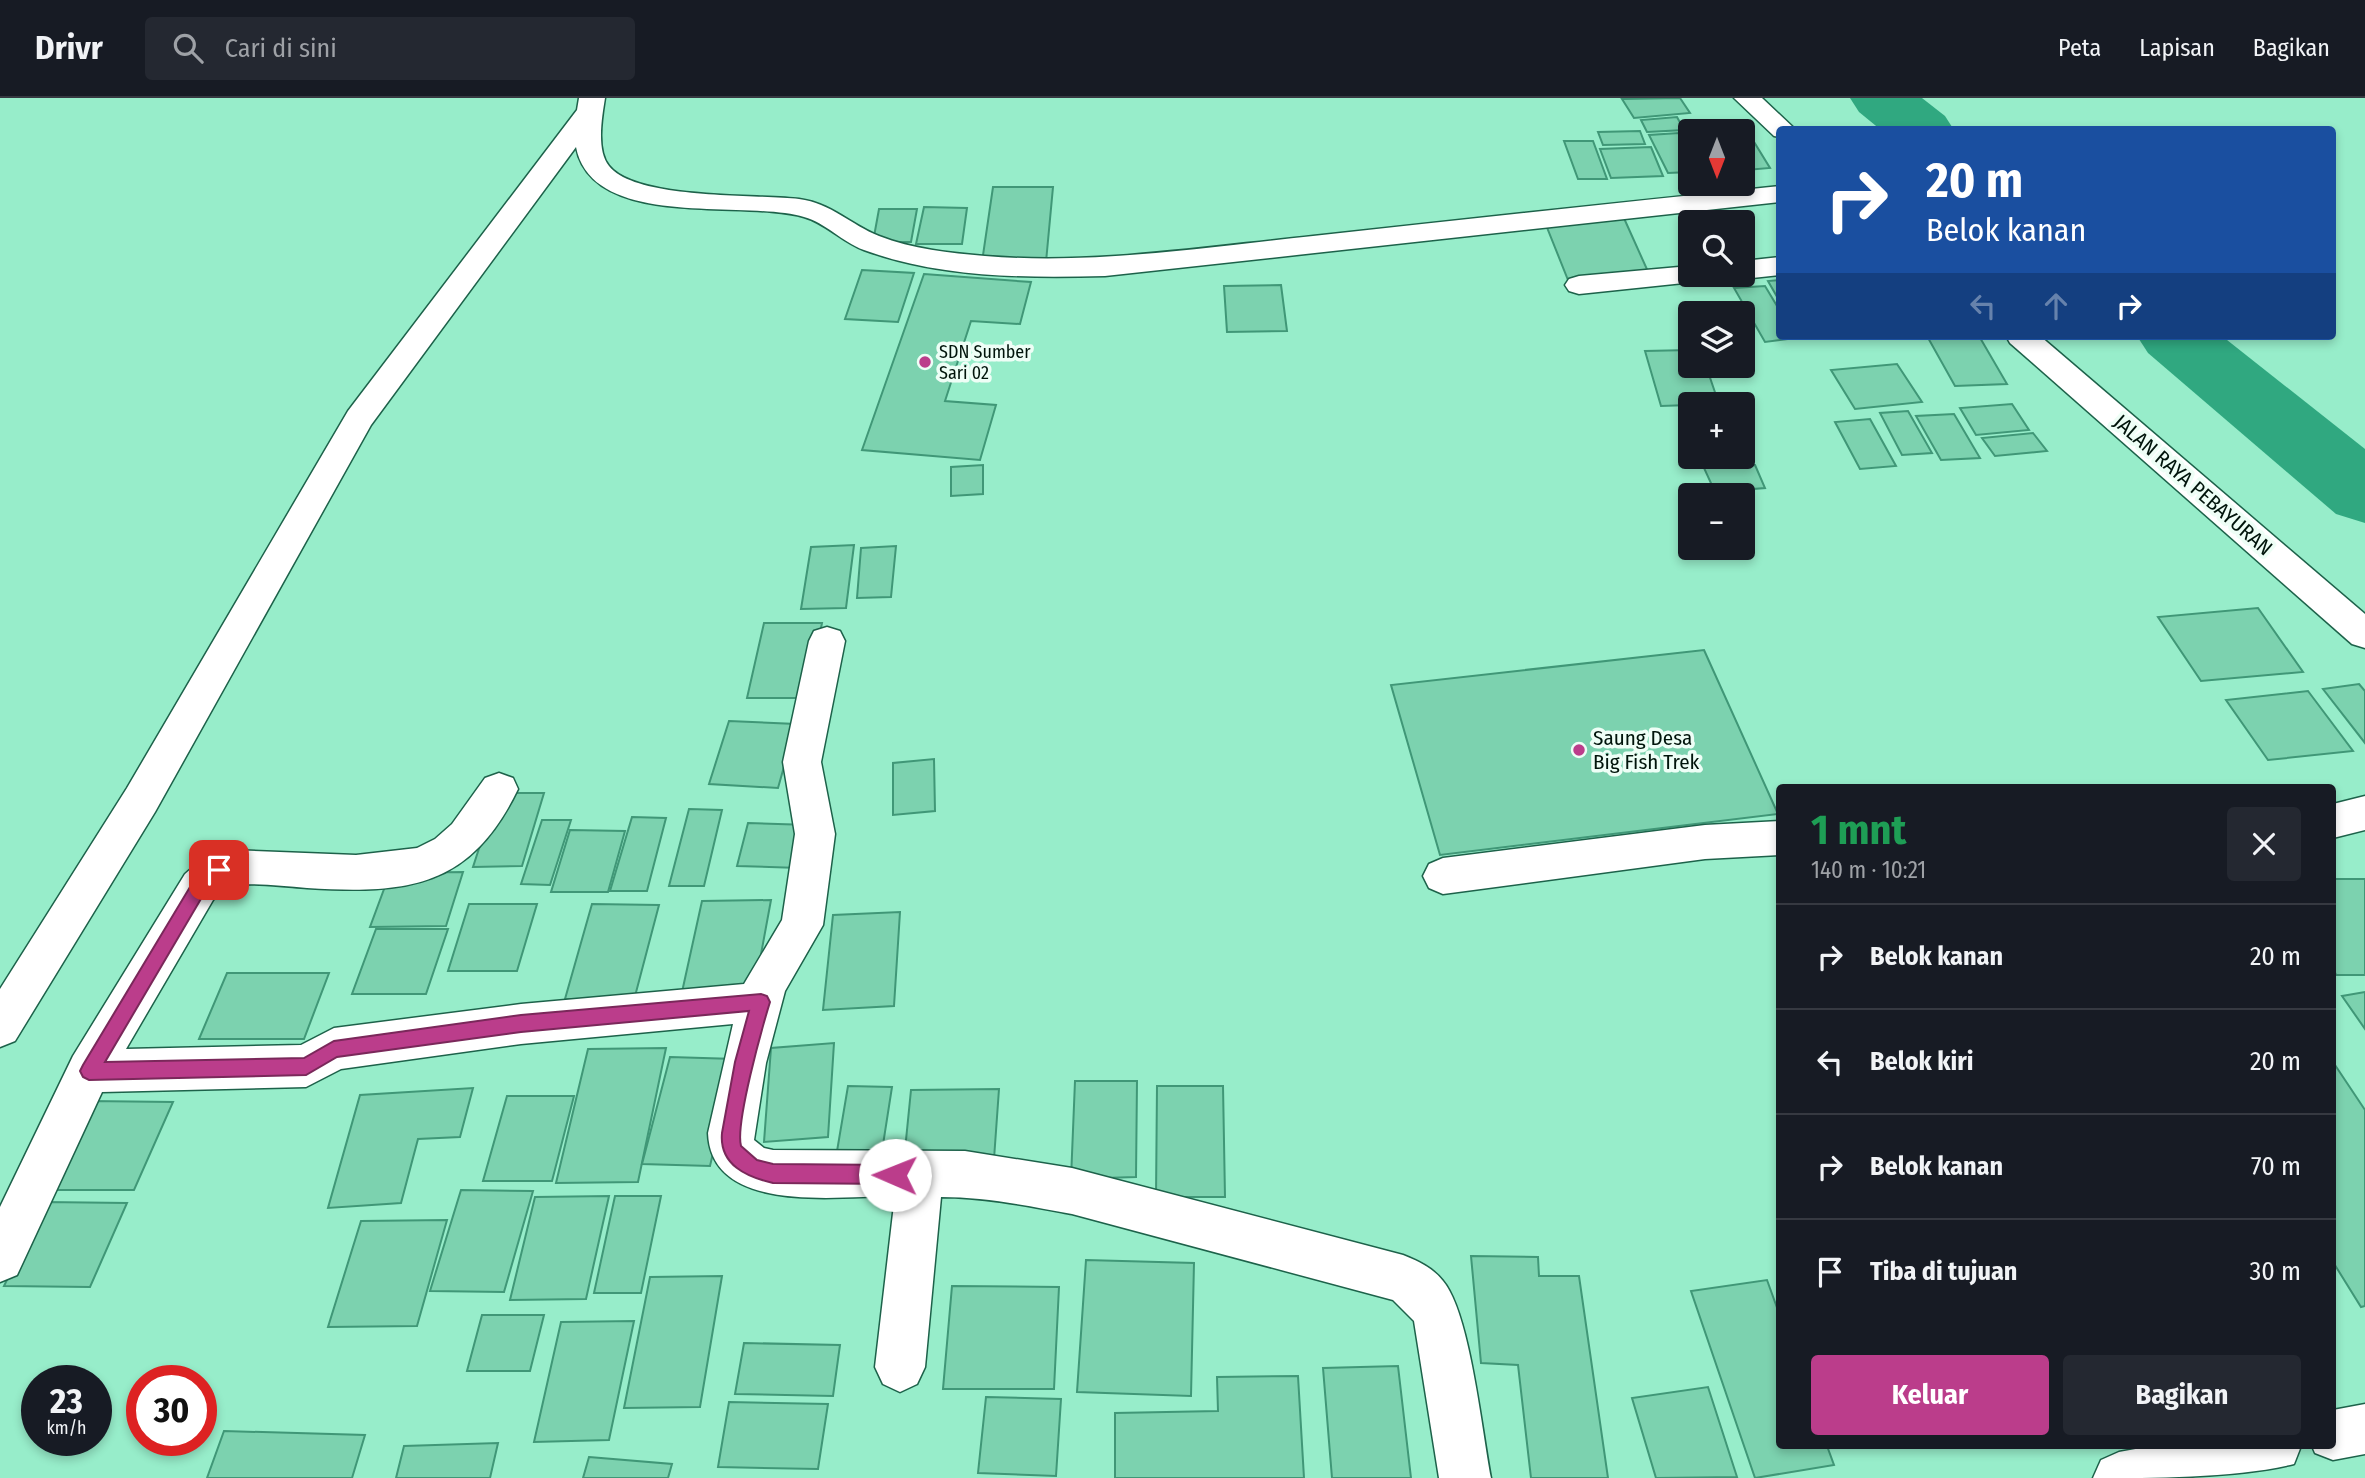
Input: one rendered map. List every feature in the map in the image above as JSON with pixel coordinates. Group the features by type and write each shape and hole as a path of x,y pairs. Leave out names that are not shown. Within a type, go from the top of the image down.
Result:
{"street":[{"path":"1747,98 1778,126"},
{"path":"591,105 593,160 600,173 622,185 651,194 690,200 804,209 829,217 872,243 940,258 1009,267 1116,265 1776,194"},
{"path":"0,1027 141,800 359,419 591,105"},
{"path":"1755,269 1776,266"},
{"path":"1579,285 1678,276"},
{"name":"JALAN RAYA PEBAYURAN","path":"2026,340 2365,635"},
{"path":"827,641 802,762 815,834 802,925 768,977 744,1062 730,1142 743,1163 754,1169 773,1173 965,1174 1019,1181 1072,1191 1403,1279 1423,1290 1436,1312 1465,1478"},
{"path":"0,1258 89,1071 208,876 219,870 246,867 388,870 425,864 441,856 465,836 499,789"},
{"path":"2336,820 2365,813"},
{"path":"1443,876 1705,842 1776,838"},
{"path":"89,1071 306,1066 334,1049 521,1024 761,1002"},
{"path":"901,1367 920,1175"},
{"path":"2336,1434 2365,1429"},
{"path":"2119,1478 2261,1449"}],"building":[{"path":"1680,98 1690,113 1634,118 1622,99"},
{"path":"1677,117 1678,130 1647,132 1641,120"},
{"path":"1640,131 1645,144 1603,145 1598,132"},
{"path":"1678,133 1678,173 1668,173 1649,135"},
{"path":"1564,141 1593,141 1607,179 1578,179"},
{"path":"1755,144 1770,168 1755,169"},
{"path":"1651,147 1663,176 1611,178 1600,149"},
{"path":"993,187 1053,187 1046,262 982,262"},
{"path":"924,207 967,208 962,244 916,244"},
{"path":"879,209 917,209 911,242 873,242"},
{"path":"1623,216 1650,276 1568,280 1544,220"},
{"path":"862,270 914,273 898,322 845,319"},
{"name":"SDN Sumber Sari 02","path":"924,274 1031,282 1020,324 971,321 945,401 996,405 980,460 862,450"},
{"path":"1776,280 1776,295 1768,281"},
{"path":"1281,285 1287,331 1227,332 1224,286"},
{"path":"1765,286 1776,304 1776,340 1780,340 1765,342 1755,325 1755,301 1741,301 1734,288"},
{"path":"1929,340 1981,340 2007,384 1955,386"},
{"path":"1678,350 1678,378 1710,378 1715,392 1678,392 1678,405 1661,406 1645,351"},
{"path":"1897,364 1922,402 1855,409 1831,370"},
{"path":"2012,404 2029,430 1976,435 1960,408"},
{"path":"1908,411 1932,453 1902,455 1880,413"},
{"path":"1954,414 1980,458 1941,460 1916,416"},
{"path":"1870,419 1896,466 1860,469 1835,422"},
{"path":"2033,433 2047,451 1995,456 1982,438"},
{"path":"983,465 983,494 951,496 951,467"},
{"path":"1755,465 1765,488 1755,489 1755,483 1711,483 1704,469 1755,469"},
{"path":"854,545 846,608 801,609 811,547"},
{"path":"896,546 891,597 857,598 861,548"},
{"path":"2258,608 2303,672 2201,681 2158,617"},
{"path":"764,623 822,623 807,698 747,698"},
{"name":"Saung Desa Big Fish Trek","path":"1704,650 1776,814 1440,855 1391,685"},
{"path":"2359,684 2365,691 2365,743 2323,689"},
{"path":"2308,691 2353,751 2268,760 2226,700"},
{"path":"729,721 796,724 778,788 709,784"},
{"path":"934,759 935,811 893,815 893,763"},
{"path":"497,793 544,793 522,866 473,867"},
{"path":"689,809 722,810 704,886 669,886"},
{"path":"632,817 666,818 647,891 610,891"},
{"path":"542,820 571,820 550,885 521,884"},
{"path":"748,823 809,825 799,868 737,866"},
{"path":"570,830 625,831 608,892 551,892"},
{"path":"463,872 446,926 370,927 390,873"},
{"path":"2336,879 2365,879 2365,975 2336,975"},
{"path":"771,900 754,992 682,992 702,901"},
{"path":"469,904 537,904 517,971 448,971"},
{"path":"592,904 659,905 634,1000 565,999"},
{"path":"900,912 894,1006 823,1010 833,915"},
{"path":"376,929 448,929 426,994 352,994"},
{"path":"227,973 329,973 304,1039 199,1039"},
{"path":"2365,992 2365,1029 2342,996"},
{"path":"834,1043 828,1137 764,1142 771,1048"},
{"path":"666,1048 638,1182 556,1183 588,1049"},
{"path":"670,1057 735,1059 710,1166 642,1164"},
{"path":"2336,1066 2365,1110 2365,1306 2361,1307 2336,1267"},
{"path":"1075,1081 1137,1081 1136,1177 1071,1179"},
{"path":"848,1086 892,1087 880,1164 835,1163"},
{"path":"1157,1086 1223,1086 1225,1197 1156,1197"},
{"path":"473,1088 460,1137 418,1139 401,1203 328,1208 360,1095"},
{"path":"999,1089 994,1159 904,1160 911,1090"},
{"path":"507,1096 574,1096 552,1181 483,1181"},
{"path":"88,1101 173,1102 134,1190 46,1190"},
{"path":"461,1190 533,1191 504,1292 430,1291"},
{"path":"609,1196 586,1299 510,1300 535,1197"},
{"path":"615,1196 661,1196 641,1293 594,1293"},
{"path":"44,1202 127,1203 90,1287 4,1286"},
{"path":"447,1220 417,1326 328,1327 361,1221"},
{"path":"1471,1256 1538,1257 1539,1276 1579,1276 1608,1478 1531,1478 1518,1365 1481,1363"},
{"path":"1086,1260 1194,1263 1191,1396 1077,1392"},
{"path":"722,1276 700,1407 624,1408 650,1277"},
{"path":"1767,1280 1776,1305 1776,1449 1828,1449 1834,1465 1755,1478 1691,1291"},
{"path":"952,1286 1059,1287 1054,1389 943,1389"},
{"path":"482,1315 544,1315 530,1371 467,1371"},
{"path":"634,1321 609,1440 534,1442 561,1322"},
{"path":"744,1343 840,1345 833,1396 735,1394"},
{"path":"1398,1366 1411,1478 1332,1478 1323,1368"},
{"path":"1298,1376 1304,1478 1115,1478 1115,1413 1218,1411 1217,1377"},
{"path":"1708,1387 1737,1477 1656,1478 1632,1398"},
{"path":"986,1397 1061,1399 1056,1476 978,1473"},
{"path":"729,1402 828,1404 818,1469 718,1467"},
{"path":"224,1431 365,1435 352,1478 207,1478"},
{"path":"498,1443 490,1478 396,1478 404,1446"},
{"path":"589,1457 672,1464 668,1478 583,1478"}],"waterway":[{"path":"1882,98 1917,126"},
{"path":"2179,340 2365,493"}],"place":[{"name":"SDN Sumber Sari 02","path":"925,362"},
{"name":"Saung Desa Big Fish Trek","path":"1579,750"}],"route":[{"path":"219,870 208,876 199,887 89,1071 306,1066 334,1049 521,1024 761,1002 744,1062 731,1133 730,1142 743,1163 754,1169 773,1173 895,1175"}]}
